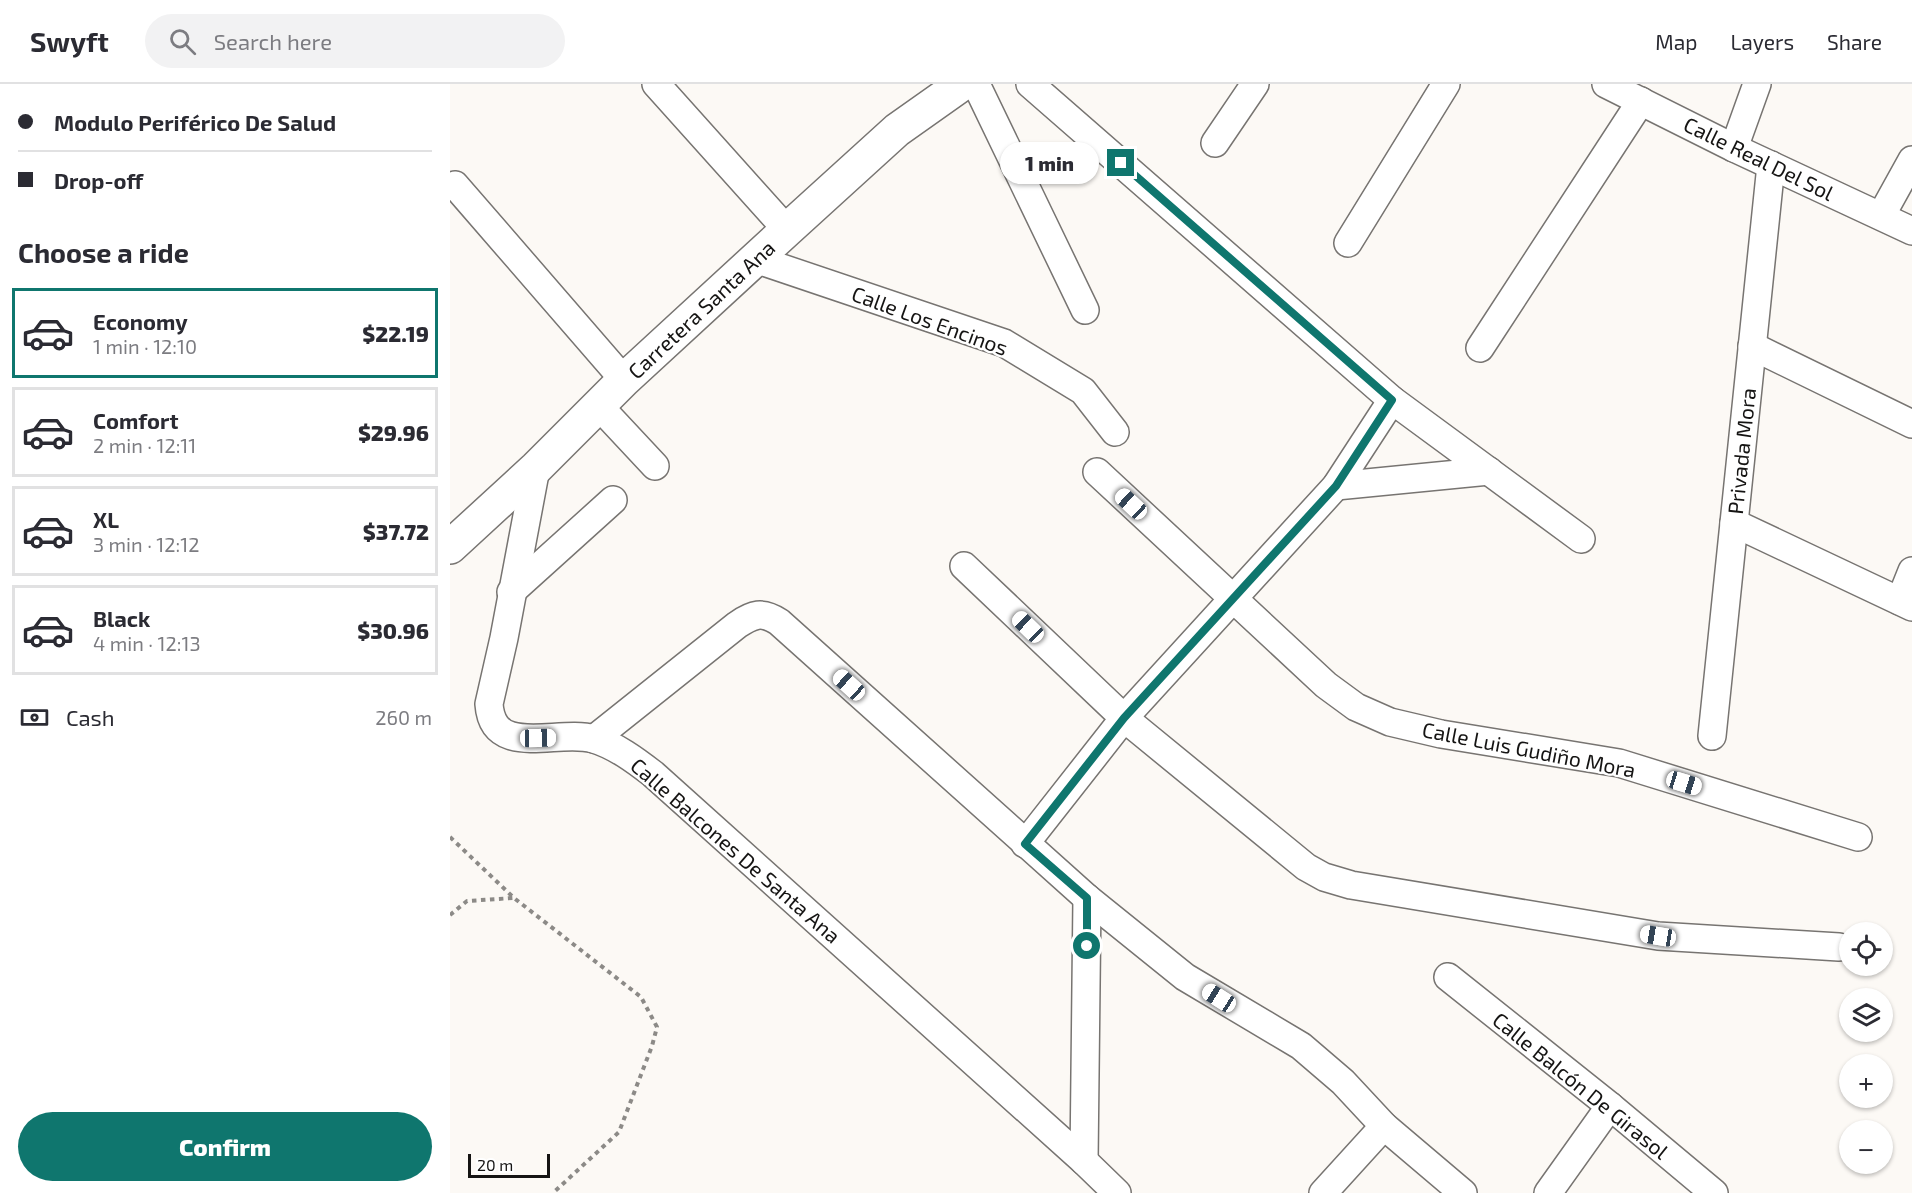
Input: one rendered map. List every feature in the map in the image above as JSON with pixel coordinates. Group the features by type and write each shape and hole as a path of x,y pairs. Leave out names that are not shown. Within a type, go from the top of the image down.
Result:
{"main road":[{"name":"Carretera Santa Ana","path":"450,547 536,468 624,380 897,130 962,84"}],"street":[{"path":"656,84 787,230"},
{"path":"976,84 1085,310"},
{"path":"1030,84 1392,400 1581,539"},
{"path":"1215,143 1255,84"},
{"path":"1348,243 1446,84"},
{"name":"Calle Real Del Sol","path":"1606,84 1734,148 1912,231"},
{"path":"1734,148 1757,84"},
{"path":"1480,348 1641,101"},
{"path":"1881,216 1912,160"},
{"name":"Privada Mora","path":"1712,736 1771,165"},
{"path":"455,185 624,380"},
{"name":"Calle Los Encinos","path":"755,259 1005,343 1083,391 1115,432"},
{"path":"1752,346 1912,424"},
{"path":"1025,844 1124,718 1336,486 1392,400"},
{"path":"598,405 655,466"},
{"name":"Calle Balcones De Santa Ana","path":"536,468 504,638 489,704 493,722 506,735 516,738 583,737 594,739 625,753 653,774 1117,1193"},
{"path":"1336,486 1489,471"},
{"name":"Calle Luis Gudiño Mora","path":"1097,472 1326,685 1356,707 1390,722 1441,734 1619,763 1858,837"},
{"path":"511,592 613,500"},
{"path":"1734,523 1906,604 1912,571"},
{"path":"964,566 1124,718 1306,867 1324,877 1351,885 1658,936 1839,947"},
{"path":"594,739 751,616 761,614 779,622 1087,898 1185,977 1301,1046 1343,1082 1384,1126 1462,1193"},
{"path":"1084,1161 1087,898"},
{"name":"Calle Balcón De Girasol","path":"1448,977 1610,1106 1714,1193"},
{"path":"1548,1193 1610,1106"},
{"path":"1323,1193 1384,1126"}],"path":[{"path":"450,837 514,898 641,997 657,1028 619,1132 553,1193"},
{"path":"450,915 467,901 514,898"}],"route":[{"path":"1087,946 1087,898 1025,844 1124,718 1336,486 1392,400 1121,163"}]}
